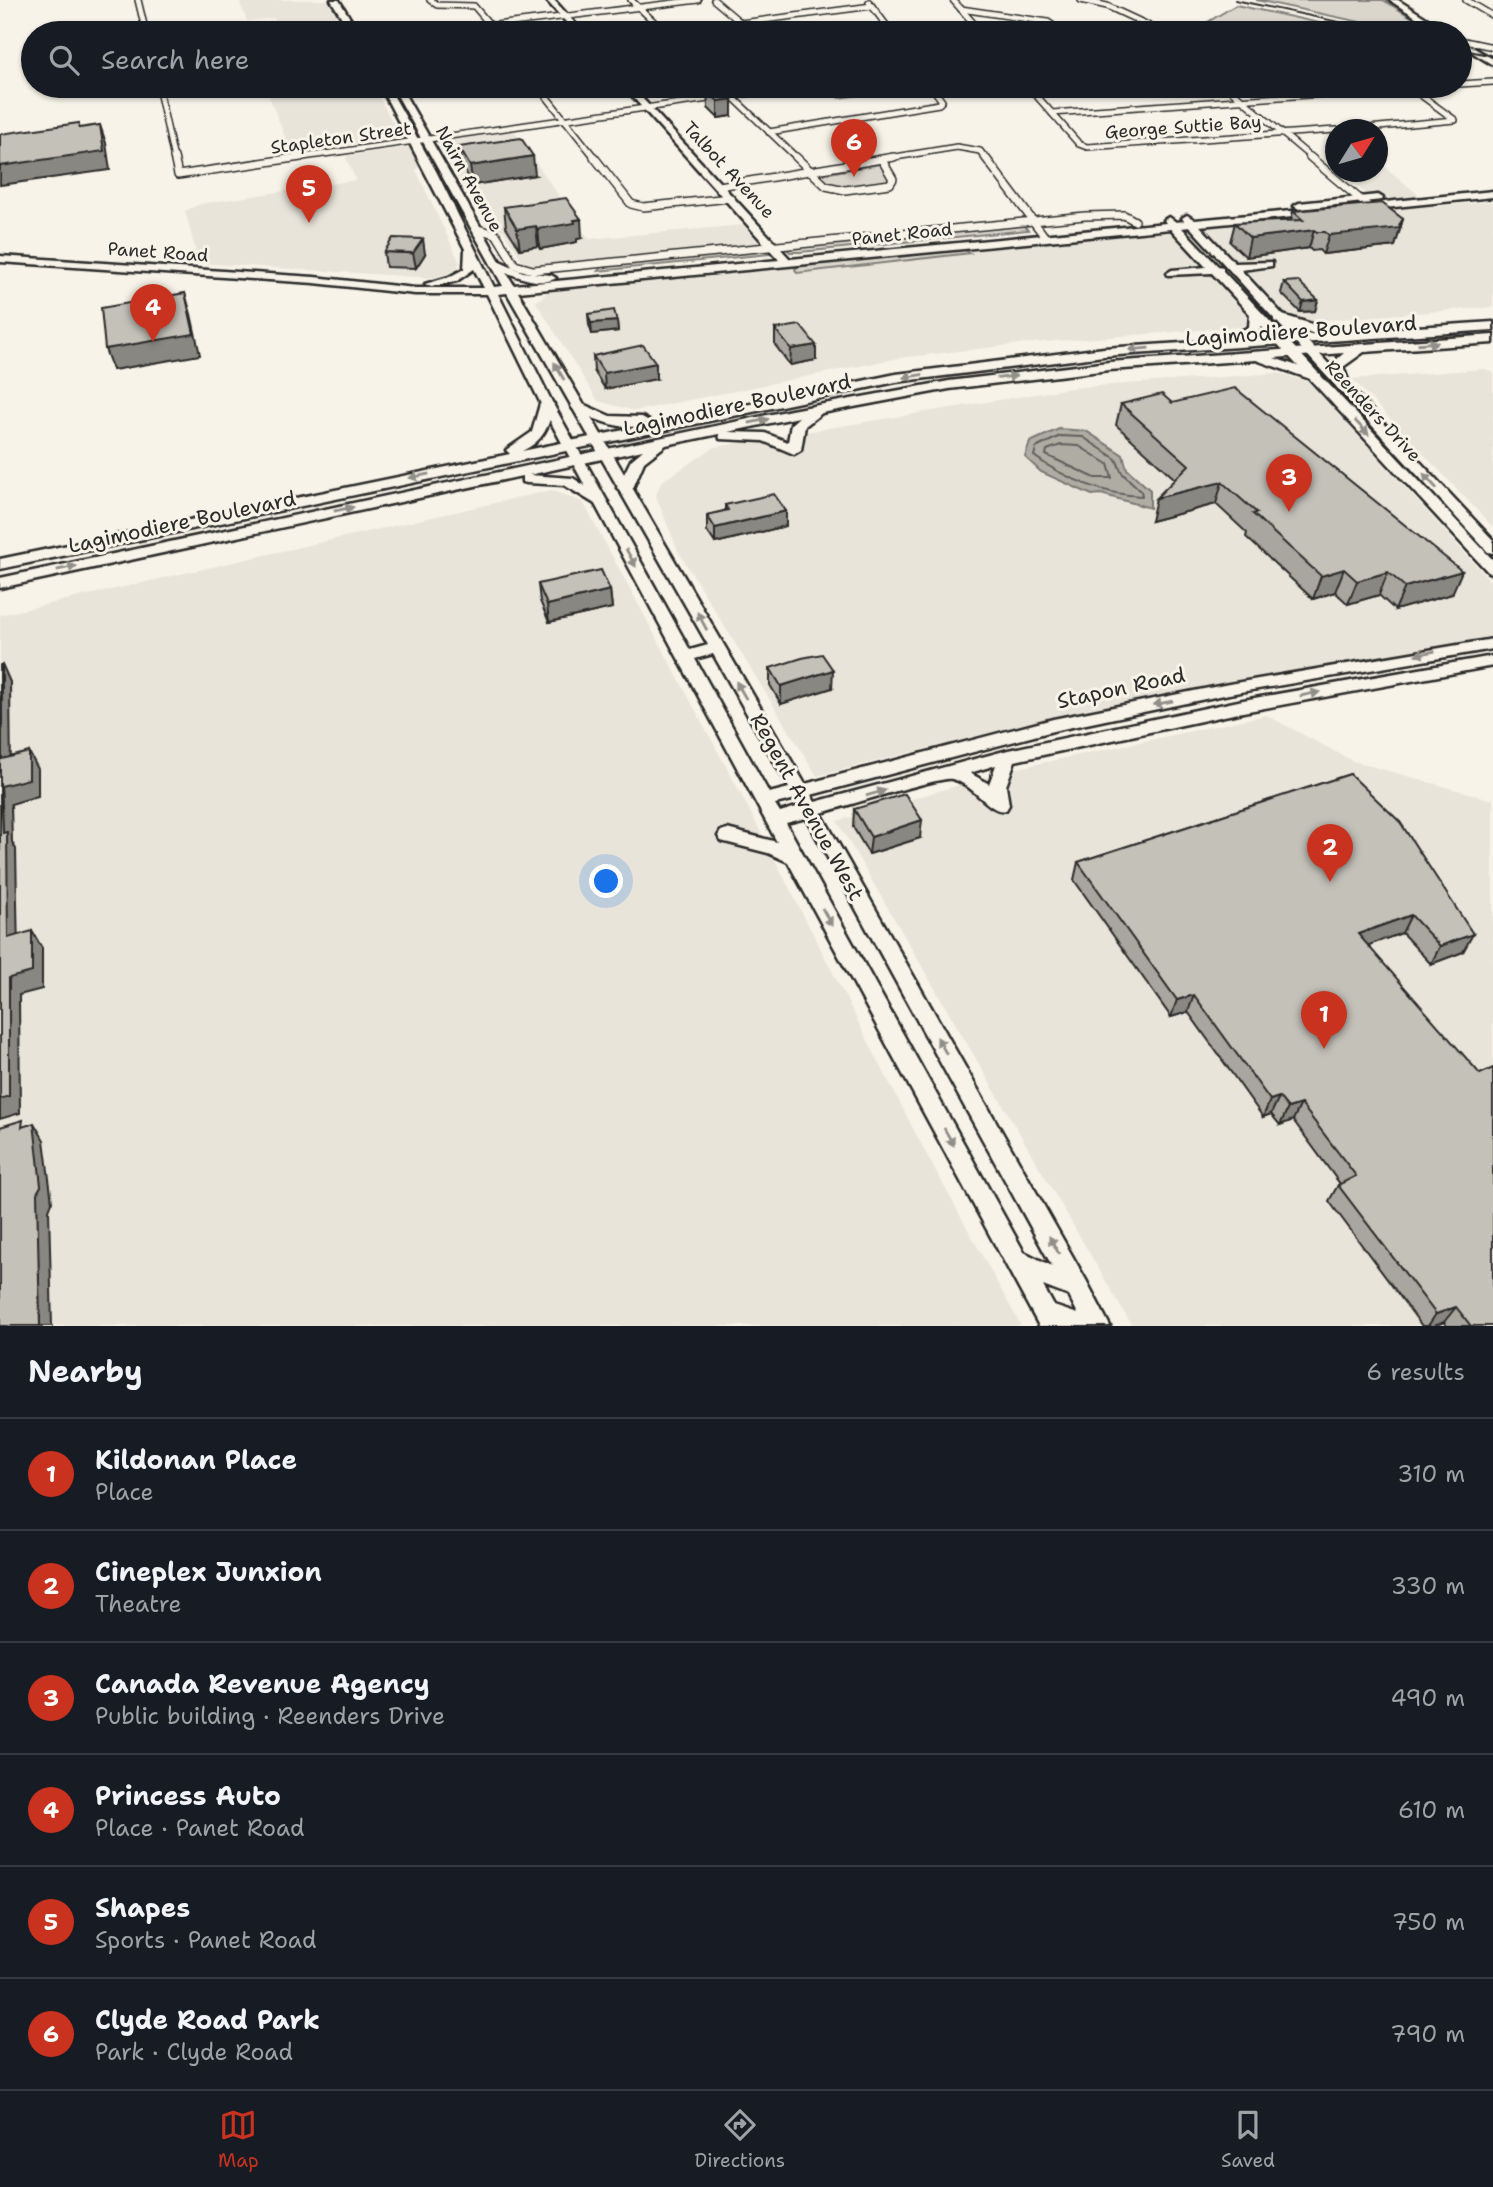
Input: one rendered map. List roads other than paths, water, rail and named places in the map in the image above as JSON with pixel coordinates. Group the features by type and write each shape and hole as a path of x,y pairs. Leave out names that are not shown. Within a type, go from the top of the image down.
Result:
{"main road":[{"path":"1225,343 1255,329 1261,310"},
{"path":"1279,318 1304,328 1365,341"},
{"name":"Lagimodiere Boulevard","path":"0,583 821,408 949,385 1035,373 1310,352 1365,341 1493,326"},
{"name":"Lagimodiere Boulevard","path":"0,564 702,417 945,371 1069,356 1298,338 1365,341 1493,339"},
{"path":"1344,388 1336,370 1338,363 1365,341"},
{"path":"1244,356 1301,370 1316,377"},
{"path":"486,463 536,438 542,432 547,404"},
{"path":"578,406 599,417 620,422 702,417"},
{"path":"625,488 638,460 674,440 756,436 794,450 798,425 821,408"},
{"path":"485,480 562,480 577,485 600,502"}],"street":[{"path":"138,0 143,21"},
{"path":"430,0 437,5 474,6 487,21"},
{"path":"550,0 569,21"},
{"path":"631,0 654,21"},
{"path":"532,21 698,0"},
{"path":"714,0 739,21"},
{"path":"867,0 883,21"},
{"path":"953,0 972,21"},
{"path":"1081,0 1107,6 1139,21"},
{"path":"1393,0 1427,21"},
{"path":"1466,0 1493,16"},
{"path":"348,21 337,3 348,2 359,21"},
{"path":"756,21 872,6"},
{"path":"961,9 1041,21"},
{"path":"1472,43 1493,47"},
{"path":"1472,49 1493,62"},
{"path":"1472,83 1493,82"},
{"name":"Stapleton Street","path":"161,98 178,175 717,98"},
{"name":"Nairn Avenue","path":"390,98 461,231 487,287"},
{"name":"Nairn Avenue","path":"403,98 510,286"},
{"path":"547,98 631,204 643,206 730,198"},
{"name":"Talbot Avenue","path":"638,98 779,256"},
{"path":"733,98 810,171 834,189 890,184 893,179 882,160"},
{"path":"769,132 939,104 942,101 940,98"},
{"name":"George Suttie Bay","path":"1039,98 1079,144 1090,148 1325,131"},
{"path":"1240,98 1364,203"},
{"path":"1052,113 1270,98"},
{"path":"1388,126 1455,120 1424,98"},
{"path":"394,105 406,103"},
{"path":"719,187 957,147 975,149 980,151 1043,234"},
{"path":"430,171 443,169"},
{"name":"Panet Road","path":"1188,220 1230,220 1493,187"},
{"name":"Panet Road","path":"556,281 590,274 779,256 1364,203 1493,194"},
{"path":"461,231 477,229 496,234 518,268 533,270 603,263 779,256 1033,221 1124,215 1135,225 1165,231 1192,244 1212,260 1231,266 1253,267 1268,264 1239,262 1219,253"},
{"name":"Reenders Drive","path":"1188,220 1231,266 1281,340 1493,569"},
{"path":"1209,241 1205,232 1207,228 1230,220"},
{"name":"Reenders Drive","path":"1170,222 1226,282 1261,310 1279,318 1493,549"},
{"path":"431,284 453,279 469,271 470,249"},
{"name":"Panet Road","path":"357,283 387,289 510,286 779,256"},
{"path":"496,261 510,258"},
{"name":"Panet Road","path":"0,259 357,283 487,287"},
{"path":"496,261 521,275 556,281"},
{"path":"590,274 603,263"},
{"path":"1226,282 1208,274 1172,273 1213,268 1229,273 1261,310"},
{"path":"522,307 529,296 556,281"},
{"name":"Regent Avenue West","path":"510,286 800,791 1098,1326"},
{"name":"Regent Avenue West","path":"487,287 684,657 1049,1321"},
{"path":"387,289 466,296 486,303 500,314"},
{"path":"1435,507 1450,503"},
{"name":"Stapon Road","path":"763,801 1053,725 1229,689 1493,644"},
{"path":"684,657 716,648"},
{"path":"773,820 1008,756 1243,706 1493,661"},
{"path":"1229,689 1243,706"},
{"path":"1053,725 1068,745"},
{"path":"973,765 974,745"},
{"path":"950,771 978,783 1000,805 997,786 1008,756"},
{"path":"727,836 772,847 794,857"},
{"path":"1018,1261 1078,1288"},
{"path":"1049,1321 1079,1326"}],"water":[{"path":"1059,429 1086,431 1123,455 1127,469 1150,490 1150,508 1101,494 1092,495 1041,472 1025,457 1030,442"}],"railway":[{"path":"1235,0 1334,21"},
{"path":"1472,52 1493,56"}],"place":[{"name":"Clyde Road Park","path":"854,177"},
{"name":"Shapes","path":"309,223"},
{"name":"Princess Auto","path":"153,342"},
{"name":"Canada Revenue Agency","path":"1289,512"},
{"name":"Cineplex Junxion","path":"1330,882"},
{"name":"Kildonan Place","path":"1324,1049"}]}
